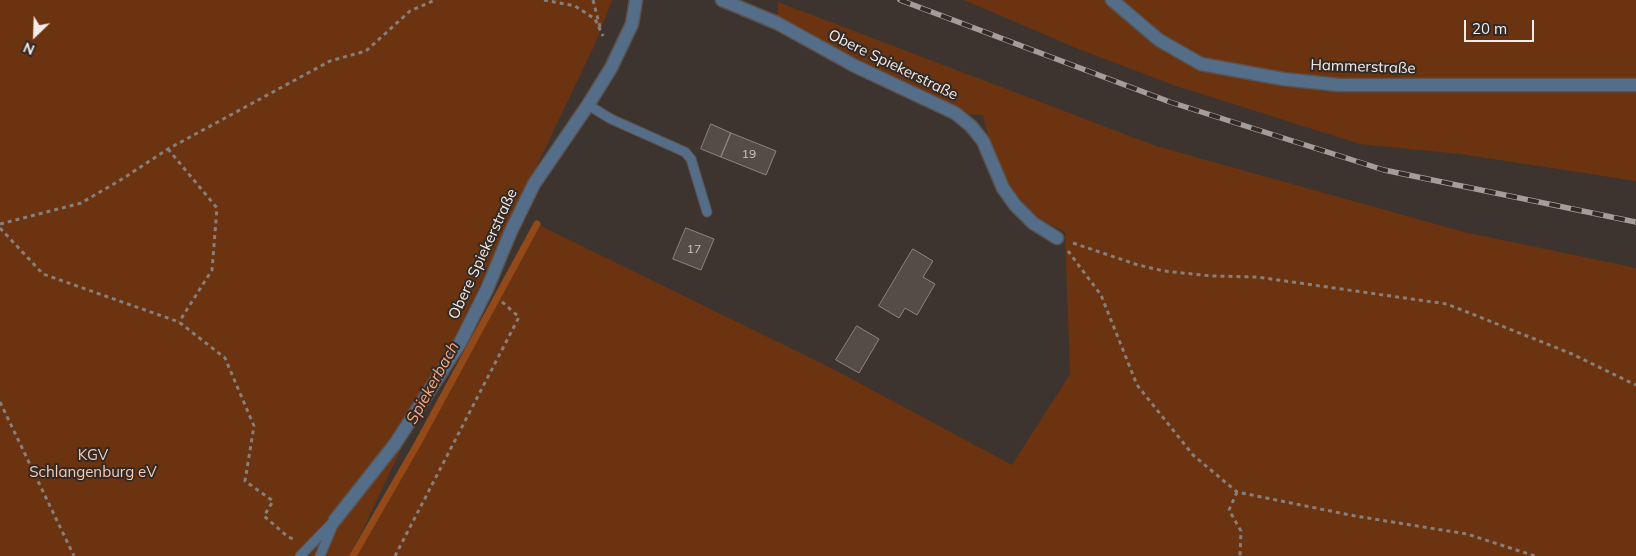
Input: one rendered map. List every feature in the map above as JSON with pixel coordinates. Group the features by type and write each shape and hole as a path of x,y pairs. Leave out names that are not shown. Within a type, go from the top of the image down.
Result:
{"street":[{"name":"Obere Spiekerstraße","path":"335,520 395,444 460,343 487,289 510,231 534,184 611,68 632,24 636,0"},
{"name":"Obere Spiekerstraße","path":"722,0 777,23 855,66 955,113 971,126 982,141 1003,188 1015,205 1033,223 1057,238"},
{"name":"Hammerstraße","path":"1112,0 1159,40 1201,64 1283,79 1339,85 1636,85"}],"lane":[{"path":"588,105 611,120 685,152 691,159 707,212"},
{"path":"320,556 335,520"},
{"name":"Obere Spiekerstraße","path":"300,556 335,520"}],"path":[{"path":"0,224 81,203 168,149 330,61 366,51 410,11 435,0"},
{"path":"544,0 575,6 595,19 602,36"},
{"path":"593,0 611,68"},
{"path":"168,149 217,208 212,270 179,322"},
{"path":"0,228 43,274 179,322 225,358 254,426 245,481 273,501 264,516 288,537 311,545"},
{"path":"1057,238 1138,265 1164,271 1212,276 1257,277 1447,304 1572,354 1636,385"},
{"path":"1057,238 1101,295 1137,385 1193,455 1237,492 1355,516 1467,534 1535,556"},
{"path":"395,556 519,318 487,289"},
{"path":"0,402 74,556"},
{"path":"1237,492 1229,510 1241,531 1240,556"}],"green space":[{"name":"KGV Schlangenburg eV","path":"0,0 612,0 596,42 350,556 0,556"},
{"path":"964,0 1636,0 1636,181 1460,154 1360,144 1176,86 1081,50"},
{"path":"778,2 1156,146 1464,232 1636,268 1636,556 353,556 418,443 537,224 831,368 1012,465 1070,374 1065,232 1035,215 1019,199 1000,164 989,137 983,115 955,113 777,23"}],"building":[{"path":"711,124 731,133 721,157 701,149"},
{"path":"731,133 776,151 766,175 721,157"},
{"path":"686,228 714,239 701,270 673,259"},
{"path":"913,249 933,261 923,277 935,284 917,315 905,308 899,318 879,306"},
{"path":"857,326 879,339 859,373 836,360"}],"waterway":[{"name":"Spiekerbach","path":"353,556 418,443 537,224"}],"railway":[{"path":"900,0 1170,102 1384,170 1636,222"}]}
